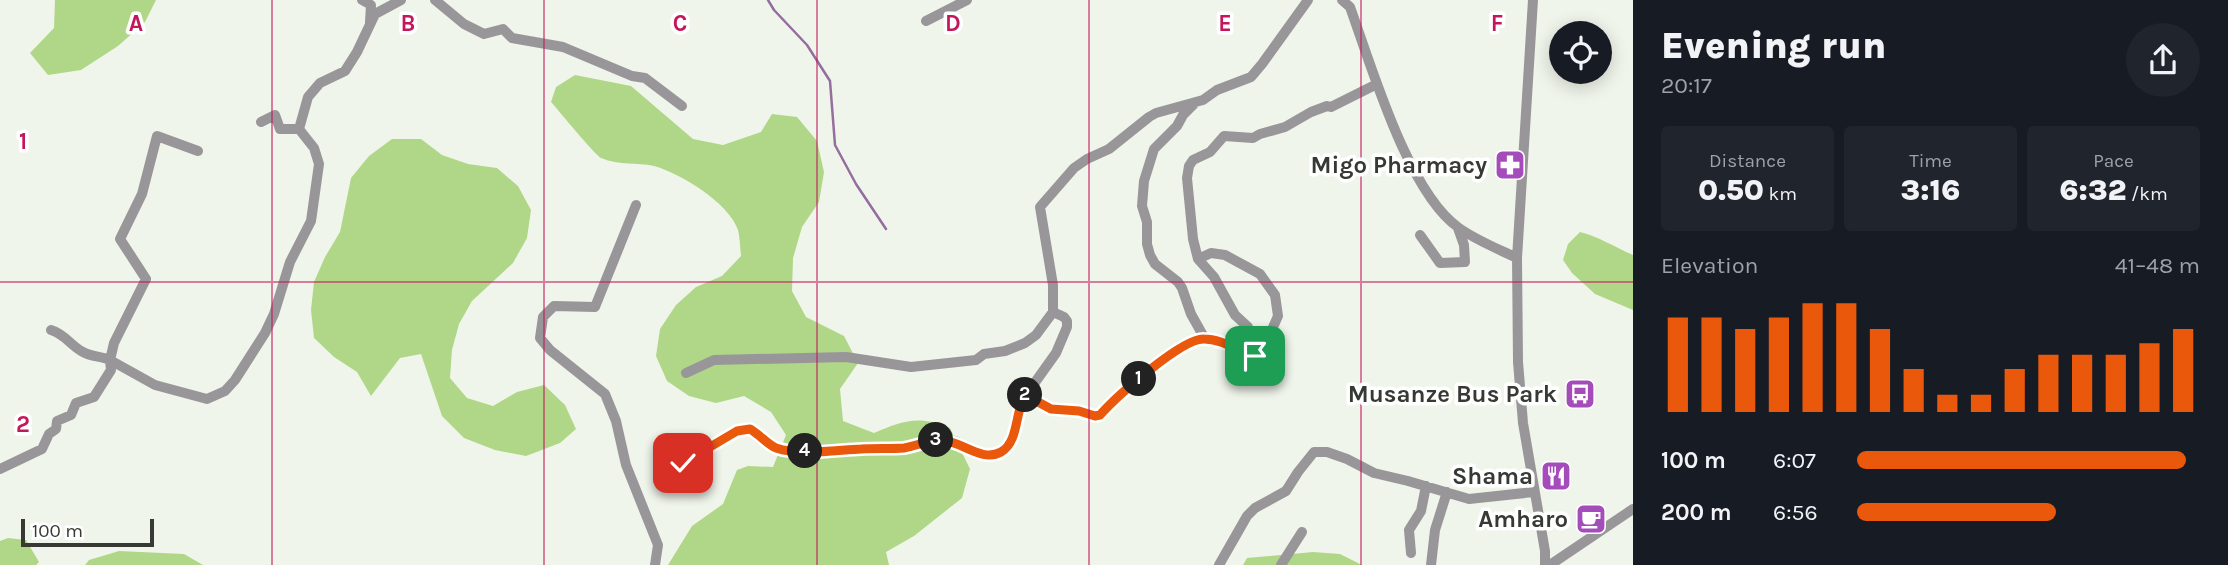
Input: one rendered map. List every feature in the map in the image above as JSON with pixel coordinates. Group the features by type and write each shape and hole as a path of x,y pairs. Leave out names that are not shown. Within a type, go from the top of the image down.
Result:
{"street":[{"path":"362,0 371,5 369,29"},
{"path":"299,129 308,97 320,83 345,71 375,14 401,0"},
{"path":"435,0 464,24 484,34 503,29 512,38 563,47 632,76 645,78 682,106"},
{"path":"926,21 967,0"},
{"path":"686,373 715,360 846,357 911,367 976,360 984,354 1005,351 1025,343 1036,335 1053,312 1054,285 1040,207 1066,176 1087,159 1109,149 1156,113 1203,100 1217,90 1251,77 1308,0"},
{"path":"1532,0 1517,258 1518,362 1523,423 1545,551 1545,565"},
{"path":"1347,2 1413,171 1440,210 1458,228 1517,258"},
{"path":"1248,327 1235,315 1214,277 1198,259 1193,239 1187,178 1192,160 1210,152 1224,135 1253,138 1284,127 1311,112 1331,107 1377,84"},
{"path":"1194,103 1177,126 1154,149 1144,181 1142,205 1147,222 1150,254 1155,264 1182,288 1191,314 1205,338"},
{"path":"261,122 275,115 280,130 299,129"},
{"path":"51,330 61,333 84,353 102,356 155,385 207,399 225,391 259,343 274,314 290,262 311,221 319,164 314,148 299,129"},
{"path":"0,469 42,449 57,421 71,415 76,403 94,397 111,370 114,343 146,279 120,239 142,194 157,136 198,151"},
{"path":"636,205 595,307 554,306 542,317 540,338 550,350 605,394 616,421 626,465 658,545 655,565"},
{"path":"1420,235 1440,263 1465,262 1464,244 1458,228"},
{"path":"1025,395 1051,409 1079,411 1095,416 1178,348 1195,339 1205,338 1255,356 1262,352 1278,316 1275,295 1260,274 1246,265 1219,253 1198,259"},
{"path":"683,463 737,431 750,429 775,447 797,450 903,448 938,439 955,441 979,453 993,455 1003,451 1011,442 1018,409 1025,395 1056,353 1067,327 1064,317 1053,312"},
{"path":"1219,565 1247,516 1255,508 1286,491 1314,452 1327,452 1374,473 1469,499 1534,492"},
{"path":"1411,553 1409,530 1420,511 1426,486"},
{"path":"1431,565 1435,530 1447,492"},
{"path":"1550,565 1633,509"},
{"path":"1281,565 1302,532"}],"green space":[{"path":"55,0 156,0 145,22 118,46 81,70 48,75 30,53 54,28"},
{"path":"575,75 631,86 693,139 723,145 761,132 772,114 797,117 817,141 824,172 819,202 802,227 793,258 792,291 806,317 844,336 858,363 840,389 843,421 874,433 894,425 920,420 950,428 970,469 962,498 914,536 886,552 889,565 668,565 692,526 723,504 737,470 748,466 773,467 786,435 771,412 744,396 716,403 689,396 667,381 656,356 660,329 676,305 696,287 722,276 741,256 738,230 725,210 714,200 677,175 654,166 615,162 597,155 551,102 556,87"},
{"path":"392,139 421,139 442,155 468,164 497,168 518,186 531,210 527,238 513,263 472,301 459,324 452,350 450,378 467,398 493,406 517,392 544,385 565,405 576,429 560,443 526,456 495,450 464,438 442,416 421,354 400,358 371,396 357,372 334,357 314,338 311,310 314,282 340,232 351,178 369,156"},
{"path":"1580,232 1633,255 1633,310 1595,294 1572,273 1563,260 1568,244"},
{"path":"8,538 26,540 39,562 36,565 0,565 0,541"},
{"path":"119,551 184,554 203,565 85,565 89,560"},
{"path":"1313,552 1340,554 1362,565 1243,565 1247,558"}],"waterway":[{"path":"768,0 807,45 830,81 835,145 856,184 886,229"}],"place":[{"name":"Migo Pharmacy","path":"1510,165"},
{"name":"Musanze Bus Park","path":"1580,394"},
{"name":"Shama","path":"1556,476"},
{"name":"Amharo","path":"1591,519"}],"route":[{"path":"683,463 737,431 750,429 775,447 797,450 903,448 938,439 955,441 979,453 993,455 1003,451 1011,442 1018,409 1025,395 1051,409 1079,411 1095,416 1100,415 1164,358 1195,339 1218,341 1255,356"}]}
